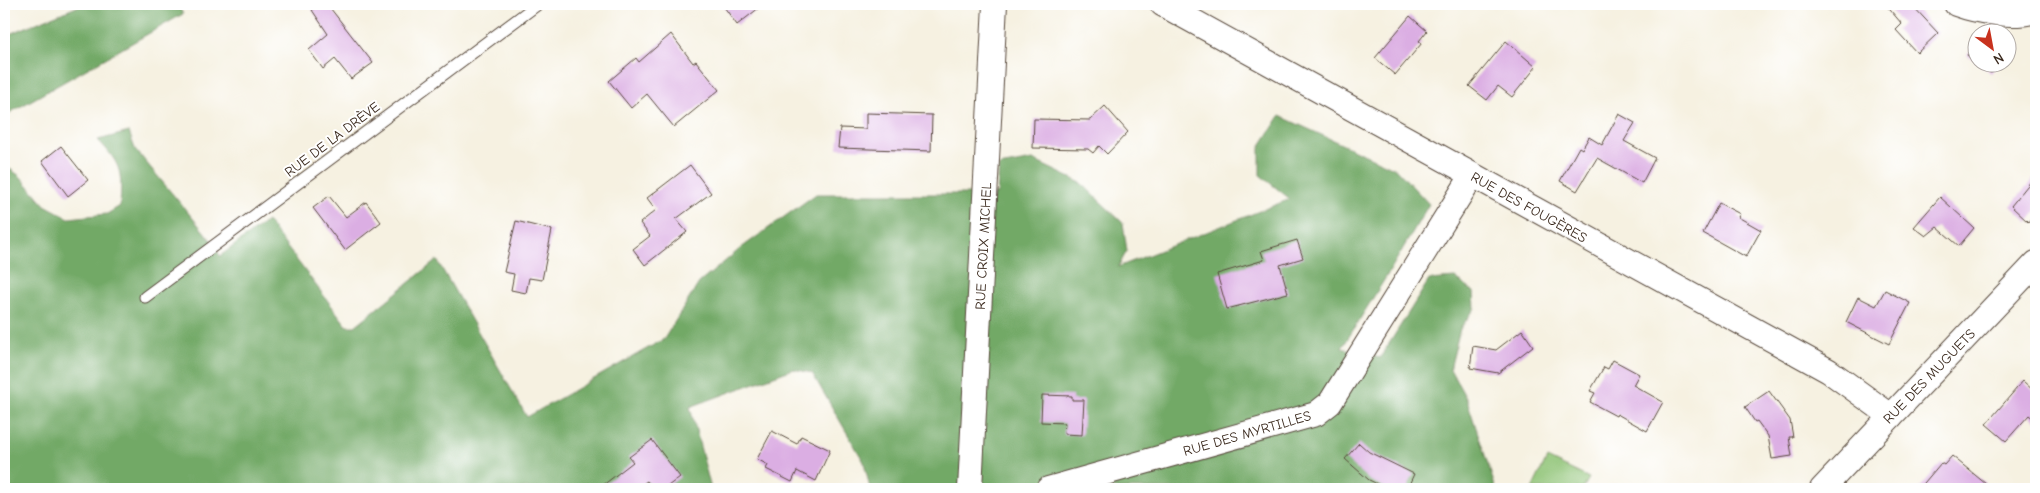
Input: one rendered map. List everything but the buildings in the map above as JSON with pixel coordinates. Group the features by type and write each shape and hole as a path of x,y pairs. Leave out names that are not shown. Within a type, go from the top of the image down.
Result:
{"street":[{"name":"RUE CROIX MICHEL","path":"970,489 995,4"},
{"name":"RUE DES FOUGÈRES","path":"1162,4 1829,372 1891,416"},
{"path":"1956,4 1974,10 1993,13 2030,13 2036,11"},
{"name":"RUE DES MYRTILLES","path":"1048,489 1316,414 1330,403 1472,176"},
{"name":"RUE DES MUGUETS","path":"1822,489 2036,263"}],"lane":[{"name":"RUE DE LA DRÈVE","path":"145,297 538,4"}],"green space":[{"path":"84,4 177,4 183,14 4,116 4,36"},
{"path":"1280,116 1396,169 1429,204 1342,348 1380,358 1429,280 1455,278 1474,292 1475,308 1460,329 1450,369 1467,400 1496,489 870,489 864,462 812,373 793,369 690,407 711,489 419,489 414,483 406,489 4,489 4,165 20,176 45,205 69,218 107,214 120,206 121,185 116,163 98,140 129,132 135,149 211,240 220,256 267,221 347,326 355,326 437,260 527,417 664,339 699,283 741,248 816,194 997,194 999,166 1033,160 1081,183 1123,223 1127,251 1118,267 1290,199 1260,175 1260,147"},
{"path":"1547,458 1589,478 1583,489 1532,489"}]}
